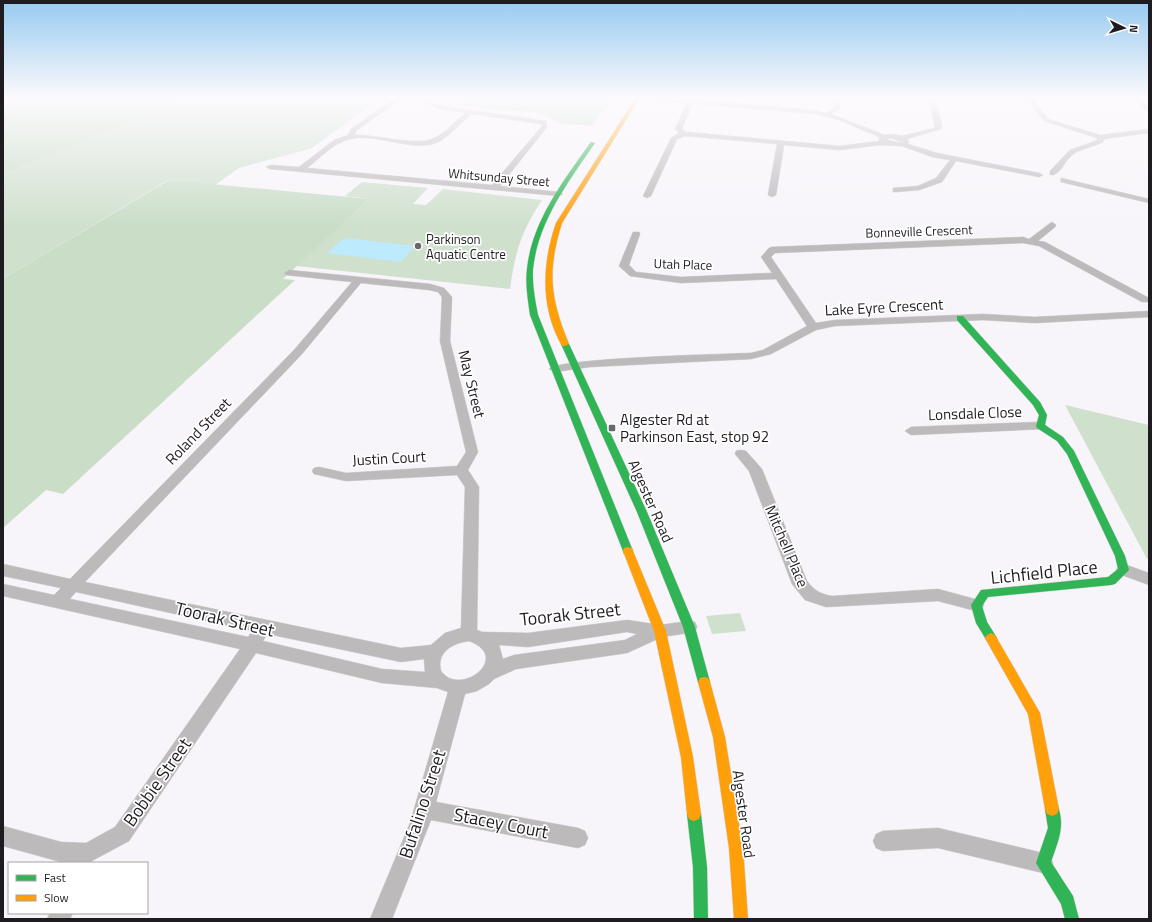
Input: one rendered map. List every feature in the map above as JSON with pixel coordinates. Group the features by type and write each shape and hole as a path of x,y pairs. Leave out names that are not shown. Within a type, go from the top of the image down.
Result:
{"main road":[{"path":"594,142 559,194 536,241 530,268 529,285 534,314 660,631 687,756 700,867 701,919"},
{"name":"Algester Road","path":"610,142 559,223 551,244 547,280 557,326 645,519 689,627 719,737 736,848 741,919"},
{"path":"559,194 576,195"},
{"path":"960,318 1037,404 1043,415 1040,426"},
{"name":"Lichfield Place","path":"976,605 985,593 1111,581 1124,570 1120,556 1071,453 1060,439 1040,426"},
{"path":"976,605 982,623 1034,713 1055,828 1044,863 1068,901 1072,919"}],"street":[{"path":"300,170 338,142"},
{"path":"493,189 531,142"},
{"path":"647,196 672,142"},
{"path":"771,142 852,148 877,142"},
{"path":"905,142 935,155 1039,175 1050,181 1064,180 1149,202"},
{"path":"1053,173 1058,170 1068,154 1076,149 1098,142"},
{"path":"772,196 781,143"},
{"path":"896,190 919,188 939,180 954,159"},
{"name":"Whitsunday Street","path":"270,167 559,194"},
{"path":"1039,175 1043,173 1053,173 1063,177 1064,180"},
{"path":"1032,241 1052,225"},
{"name":"Utah Place","path":"636,234 624,266 633,274 682,280 778,276"},
{"name":"Bonneville Crescent","path":"813,327 766,257 772,250 1023,240 1032,241 1042,244 1148,300"},
{"name":"May Street","path":"289,273 430,287 441,290 447,297 445,341 472,452 461,470"},
{"name":"Roland Street","path":"57,602 298,352 325,318 359,280"},
{"path":"1148,300 1141,305 1149,313"},
{"name":"Lake Eyre Crescent","path":"555,369 574,366 751,356 767,352 813,327 835,323 960,318 1035,320 1149,313"},
{"name":"Lonsdale Close","path":"911,431 1040,426"},
{"name":"Mitchell Place","path":"741,454 755,469 800,584 808,594 816,600 832,602 938,595 976,605"},
{"path":"461,470 472,487 476,636"},
{"name":"Justin Court","path":"319,471 346,477 461,470"},
{"name":"Toorak Street","path":"3,570 264,627 401,655 435,651"},
{"path":"1124,570 1149,579"},
{"name":"Toorak Street","path":"3,590 252,645 382,676 440,681"},
{"name":"Toorak Street","path":"476,636 528,640 627,626 660,631 689,627"},
{"name":"Bobbie Street","path":"3,836 86,858 122,834 264,627"},
{"name":"Toorak Street","path":"490,673 514,662 530,658 627,646 660,631"},
{"path":"476,636 492,647 496,657 494,666 490,673 476,684 458,687 448,686 434,675 431,667 435,651 449,638 476,636"},
{"name":"Bufalino Street","path":"381,919 420,823 458,687"},
{"name":"Stacey Court","path":"424,809 578,838"},
{"path":"883,841 938,838 1044,863"}],"green space":[{"path":"3,142 82,142 3,175"},
{"path":"82,142 320,142 312,148 239,168 215,185 168,180 3,279 3,175"},
{"path":"169,180 369,199 283,279 295,280 63,494 46,490 3,528 3,279"},
{"name":"Parkinson Aquatic Centre","path":"362,182 428,188 413,204 426,205 443,189 542,200 529,222 520,243 514,264 510,289 296,266 369,199 345,196"},
{"path":"1065,405 1149,425 1149,559 1147,559"},
{"path":"740,613 746,631 712,634 706,616"}],"water":[{"path":"344,238 415,246 401,262 327,253"}],"traffic: fast":[{"path":"593,143 572,172 545,218 533,251 530,269 530,286 534,315 628,551"},
{"path":"960,318 1037,404 1043,415 1040,426 1060,439 1071,453 1120,556 1124,570 1111,581 985,593 976,605 982,623 991,638"},
{"path":"565,344 642,512 689,627 704,682"},
{"path":"1052,809 1055,828 1043,863 1068,901 1072,919"},
{"path":"694,814 700,867 701,919"}],"traffic: slow":[{"path":"565,344 550,298 548,284 550,255 559,223 610,142"},
{"path":"628,551 660,631 687,757 694,814"},
{"path":"991,638 1034,713 1052,809"},
{"path":"704,682 719,737 736,848 741,919"}],"place":[{"name":"Parkinson Aquatic Centre","path":"418,246"},
{"name":"Algester Rd at Parkinson East, stop 92","path":"612,428"}]}
